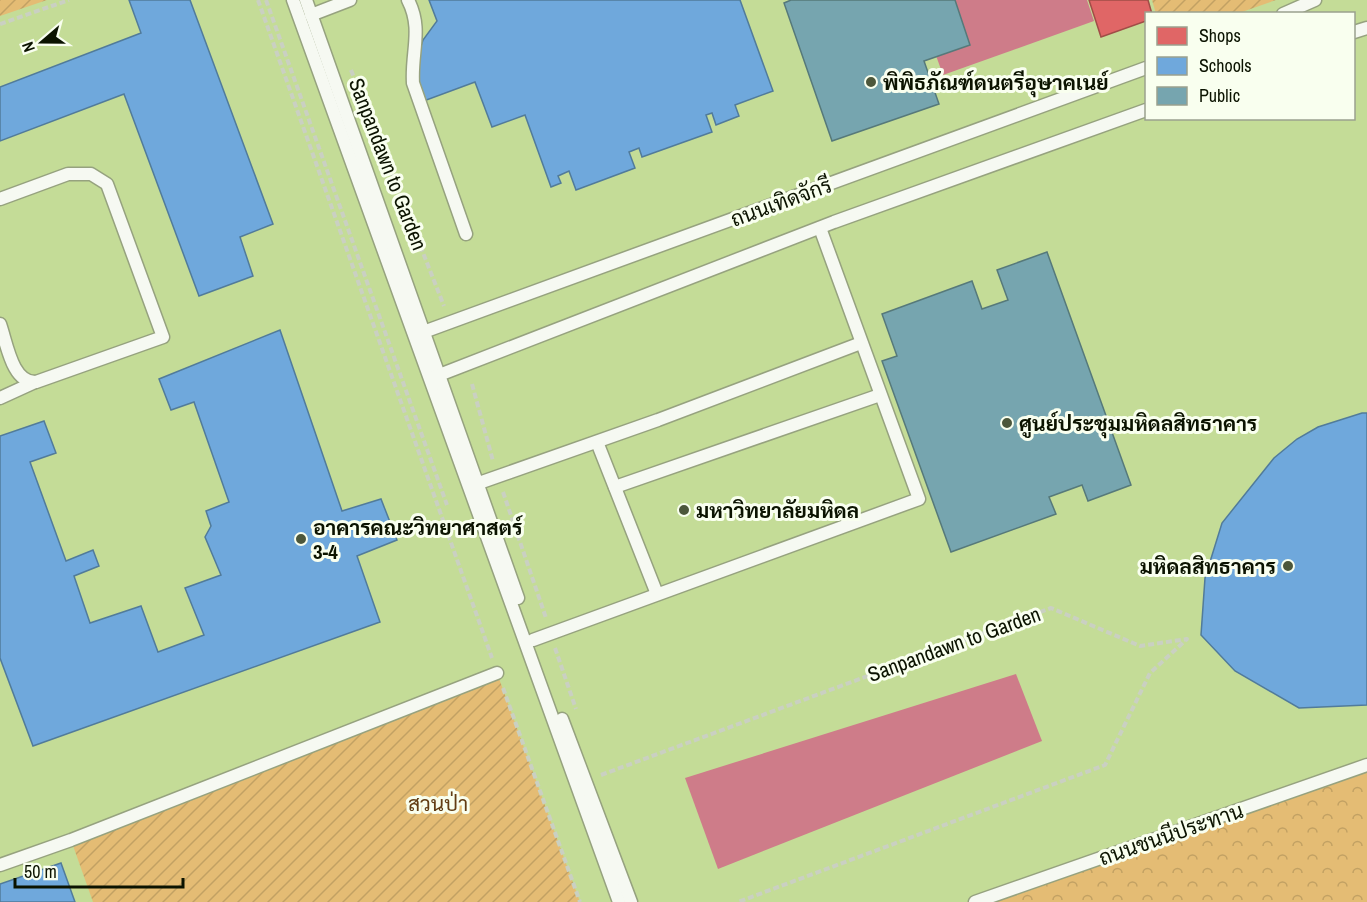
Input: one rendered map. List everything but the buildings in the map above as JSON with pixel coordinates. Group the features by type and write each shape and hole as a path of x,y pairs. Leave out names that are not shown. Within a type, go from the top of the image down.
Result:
{"lane":[{"path":"293,0 435,376 619,902"},
{"path":"306,0 419,333"},
{"path":"311,15 350,0"},
{"path":"408,0 417,23 412,61 413,83 466,234"},
{"path":"1288,12 1315,0"},
{"name":"ถนนเทิดจักรี","path":"419,333 1145,68"},
{"name":"ถนนเทิดจักรี","path":"435,376 820,228 1145,110"},
{"path":"0,199 68,174 91,174 107,184 163,337 36,382 0,398"},
{"path":"532,640 919,499 820,228"},
{"path":"0,324 19,377 27,382 36,382"},
{"path":"479,483 861,342"},
{"path":"435,376 479,483 532,640 631,902"},
{"path":"615,488 880,395"},
{"path":"597,441 657,594"},
{"path":"0,865 71,840 497,673"},
{"name":"ถนนชนนีประทาน","path":"975,902 1367,765"}],"path":[{"path":"0,24 69,0"},
{"path":"258,0 580,902"},
{"path":"266,0 447,505"},
{"name":"Sanpandawn to Garden","path":"349,64 445,309"},
{"path":"472,384 498,477 576,711"},
{"name":"Sanpandawn to Garden","path":"595,766 599,776 1052,608 1140,646 1187,639 1150,673 1104,765 1019,799 738,902"}],"shaded area":[{"name":"มหาวิทยาลัยมหิดล","path":"0,0 1367,0 1367,902 0,902"},
{"path":"916,0 1087,0 1094,21 943,75"},
{"path":"1016,674 1042,741 718,869 685,778"}],"green space":[{"path":"0,0 47,0 0,16"},
{"path":"1152,0 1276,0 1242,12 1155,12"},
{"name":"สวนป่า","path":"497,673 580,902 93,902 71,840"},
{"path":"1367,764 1367,902 974,902"}],"place":[{"name":"พิพิธภัณฑ์ดนตรีอุษาคเนย์","path":"871,82"},
{"name":"ศูนย์ประชุมมหิดลสิทธาคาร","path":"1007,423"},
{"name":"มหาวิทยาลัยมหิดล","path":"684,510"},
{"name":"อาคารคณะวิทยาศาสตร์ 3-4","path":"301,539"},
{"name":"มหิดลสิทธาคาร","path":"1288,566"}]}
